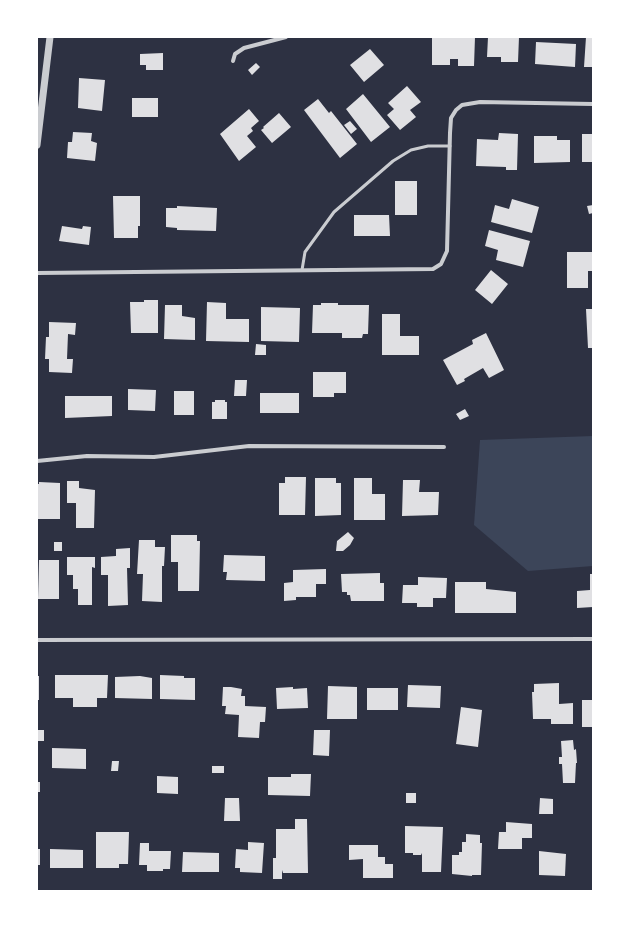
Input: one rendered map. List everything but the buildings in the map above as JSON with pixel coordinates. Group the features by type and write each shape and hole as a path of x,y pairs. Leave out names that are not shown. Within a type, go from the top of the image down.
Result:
{"street":[{"path":"37,145 50,37"},
{"path":"233,61 235,54 244,48 286,37"},
{"path":"37,273 433,269 441,264 445,259 447,251 451,118 456,110 462,105 469,103 593,104"},
{"path":"37,461 87,456 154,457 249,446 444,447"},
{"path":"37,640 593,639"}],"lane":[{"path":"302,270 305,252 334,212 392,161 411,150 428,146 450,146"}],"shaded area":[{"path":"593,436 593,566 528,571 474,525 480,440"}]}
